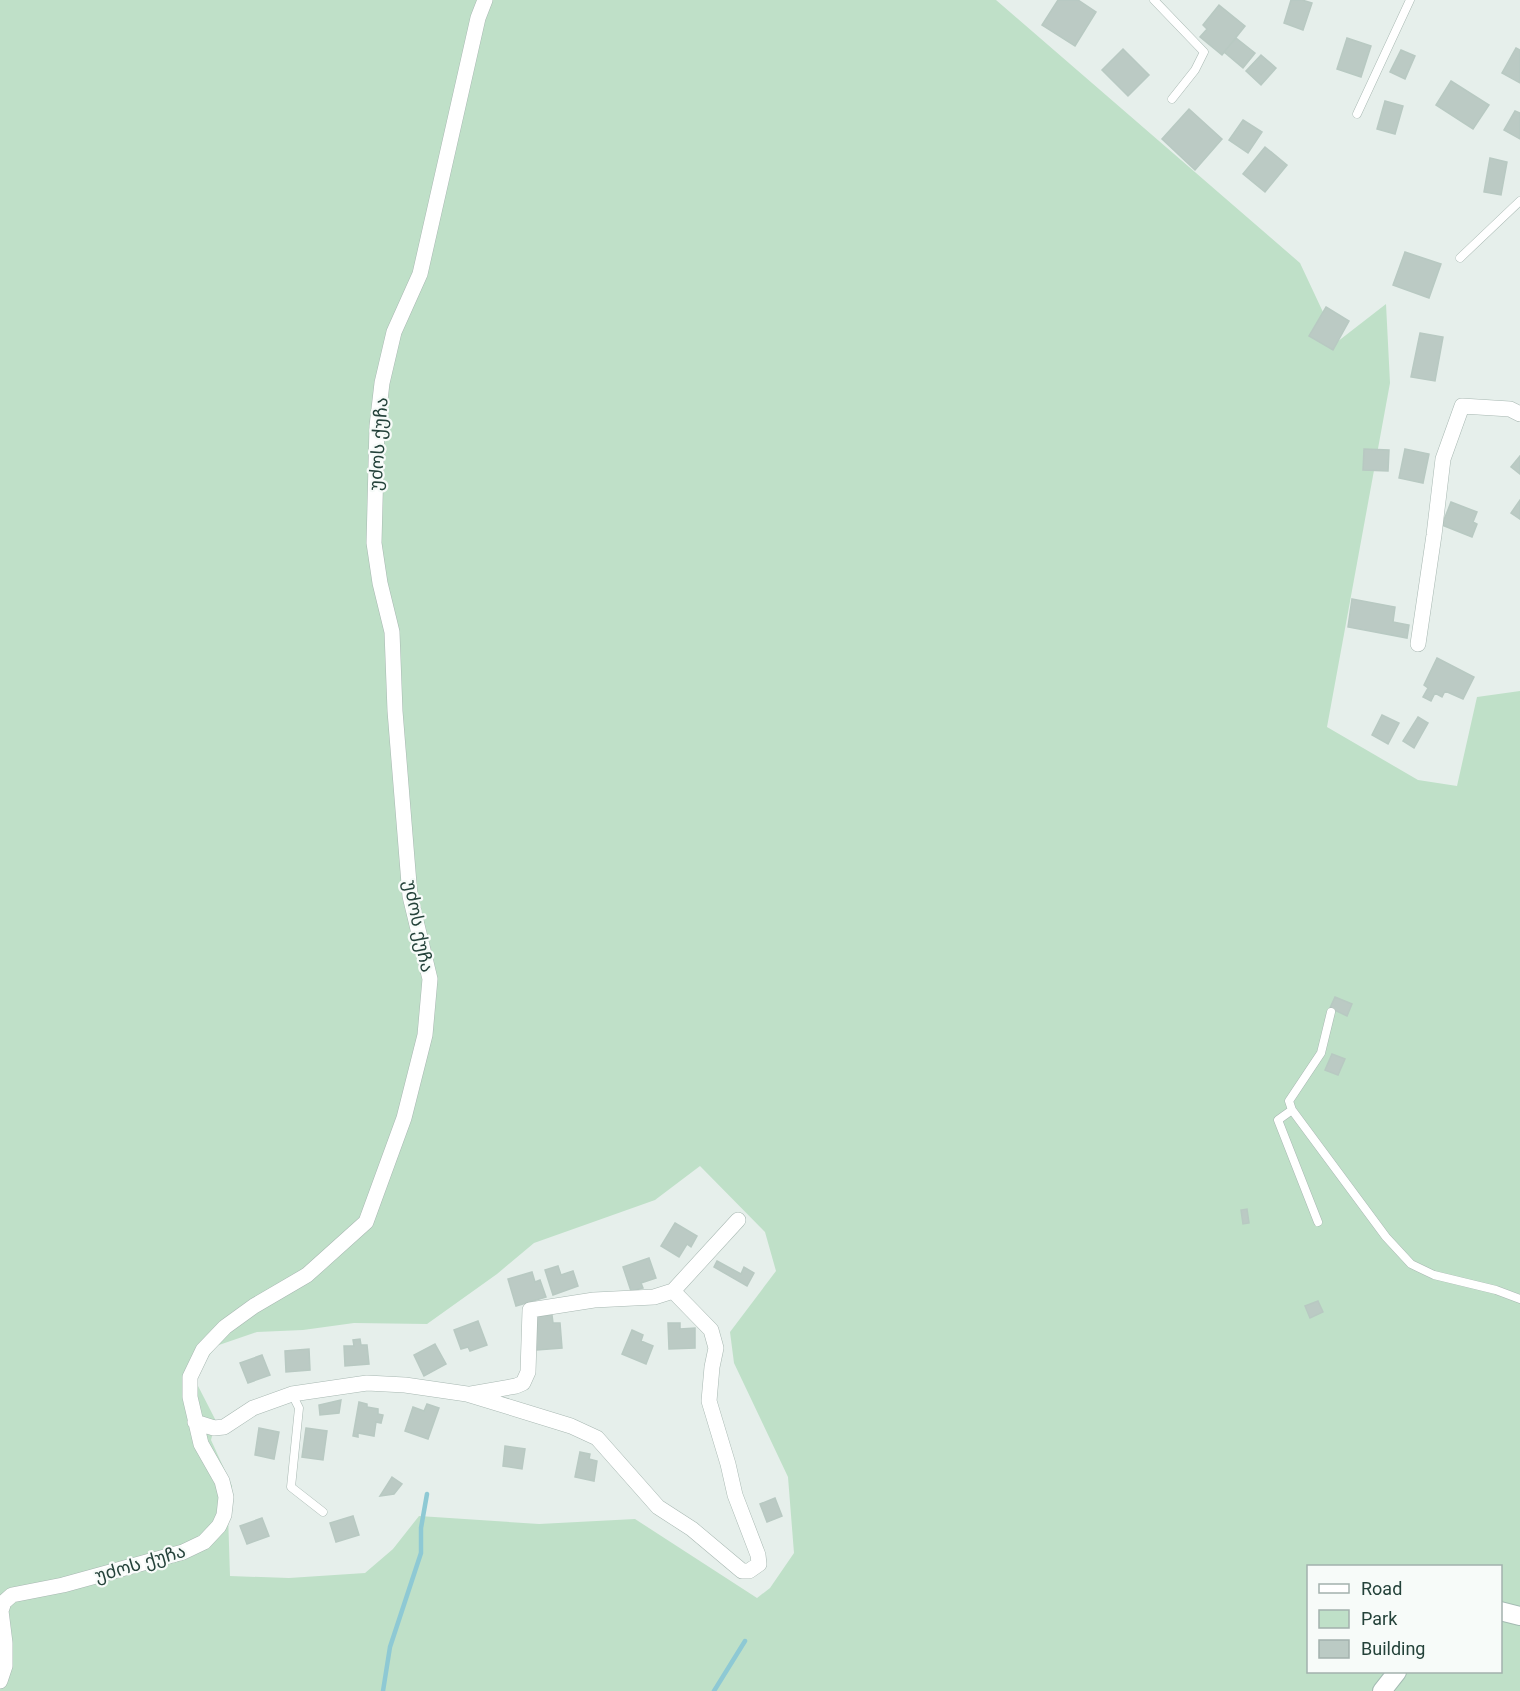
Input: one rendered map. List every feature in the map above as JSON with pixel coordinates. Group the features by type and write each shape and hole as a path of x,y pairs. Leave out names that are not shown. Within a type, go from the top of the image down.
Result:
{"main road":[{"path":"1502,1612 1520,1616"},
{"path":"1382,1691 1396,1673"}],"street":[{"name":"უძოს ქუჩა","path":"0,1681 5,1666 1,1611 4,1602 12,1594 63,1585 183,1552 204,1542 219,1526 224,1515 226,1497 222,1481 201,1444 190,1397 190,1377 203,1350 225,1327 254,1306 307,1275 366,1222 404,1118 425,1035 430,979 410,896 395,711 392,632 380,583 374,543 377,426 382,383 394,332 420,274 478,18 485,0"},
{"path":"1418,644 1443,459 1462,406 1510,409 1520,414"},
{"path":"467,1394 523,1383 528,1372 530,1310 594,1300 654,1297 673,1291 738,1220"},
{"path":"195,1422 214,1428 224,1427 253,1408 292,1394 367,1383 405,1385 467,1394 571,1426 597,1438 658,1507 692,1528 742,1571 749,1571 759,1564 758,1555 735,1495 709,1401 716,1347 711,1330 673,1291"}],"lane":[{"path":"1154,0 1203,52 1195,70 1172,99"},
{"path":"1357,114 1410,0"},
{"path":"1460,258 1520,201"},
{"path":"1331,1012 1321,1053 1289,1101 1292,1110 1386,1237 1412,1264 1434,1275 1496,1290 1520,1299"},
{"path":"1292,1110 1278,1120 1318,1222"},
{"path":"292,1394 299,1408 291,1486 323,1512"}],"green space":[{"path":"0,0 996,0 1300,263 1337,342 1386,304 1390,383 1327,727 1418,780 1457,786 1477,697 1520,691 1520,1691 0,1691","holes":["700,1166 765,1232 776,1271 730,1332 734,1363 788,1477 794,1553 770,1588 757,1598 635,1519 539,1524 419,1516 393,1549 365,1573 289,1578 230,1576 228,1514 232,1486 211,1440 216,1421 195,1376 216,1346 257,1332 303,1330 354,1323 427,1324 497,1274 534,1243 655,1200"]}],"building":[{"path":"1058,0 1078,0 1096,12 1075,46 1042,25"},
{"path":"1291,0 1312,3 1303,30 1284,23"},
{"path":"1219,5 1245,26 1222,55 1200,37 1207,29 1203,25"},
{"path":"1236,38 1255,53 1243,68 1224,52"},
{"path":"1347,38 1371,46 1361,77 1337,69"},
{"path":"1516,48 1520,50 1520,83 1502,73"},
{"path":"1123,49 1149,75 1128,96 1102,70"},
{"path":"1401,50 1415,56 1405,79 1390,72"},
{"path":"1261,55 1276,68 1261,85 1246,71"},
{"path":"1451,81 1489,105 1473,129 1436,105"},
{"path":"1385,101 1403,106 1395,134 1377,129"},
{"path":"1189,109 1222,139 1195,170 1162,139"},
{"path":"1515,111 1520,113 1520,139 1504,130"},
{"path":"1243,120 1262,132 1248,153 1229,140"},
{"path":"1265,147 1287,165 1265,192 1243,174"},
{"path":"1490,158 1507,162 1501,195 1484,192"},
{"path":"1405,252 1441,264 1429,298 1393,285"},
{"path":"1326,307 1349,321 1333,350 1309,336"},
{"path":"1420,333 1443,337 1435,381 1411,377"},
{"path":"1364,449 1389,450 1388,471 1363,470"},
{"path":"1405,449 1429,454 1423,483 1399,478"},
{"path":"1520,456 1520,474 1511,467"},
{"path":"1520,500 1520,519 1511,513"},
{"path":"1451,502 1477,512 1473,522 1477,524 1472,537 1442,525"},
{"path":"1352,599 1395,607 1393,622 1409,625 1407,638 1348,627"},
{"path":"1437,658 1474,677 1463,699 1445,691 1442,697 1435,693 1431,701 1423,697 1428,688 1424,685"},
{"path":"1382,715 1399,723 1388,744 1372,735"},
{"path":"1418,717 1428,723 1414,748 1403,741"},
{"path":"1335,997 1352,1004 1347,1016 1330,1008"},
{"path":"1332,1054 1345,1059 1338,1075 1325,1070"},
{"path":"1247,1209 1249,1223 1243,1224 1241,1210"},
{"path":"675,1223 697,1236 691,1247 687,1244 679,1257 661,1246"},
{"path":"649,1258 656,1278 641,1283 643,1288 631,1291 623,1267"},
{"path":"717,1261 741,1274 744,1267 754,1273 747,1286 714,1267"},
{"path":"558,1266 561,1275 573,1271 578,1286 553,1295 545,1270"},
{"path":"532,1272 535,1282 540,1280 546,1297 516,1306 508,1279"},
{"path":"1318,1301 1323,1312 1310,1318 1305,1306"},
{"path":"552,1315 553,1323 560,1323 562,1348 537,1350 534,1317"},
{"path":"478,1321 487,1345 470,1351 468,1347 461,1349 454,1330"},
{"path":"668,1323 680,1323 680,1329 695,1328 695,1348 669,1349"},
{"path":"632,1330 643,1335 641,1341 653,1346 646,1364 622,1354"},
{"path":"360,1339 361,1345 367,1345 369,1364 345,1366 344,1346 354,1346 353,1340"},
{"path":"435,1344 446,1364 424,1376 414,1355"},
{"path":"309,1349 310,1370 286,1372 285,1351"},
{"path":"262,1355 270,1375 248,1383 240,1363"},
{"path":"341,1400 339,1413 320,1415 319,1405"},
{"path":"359,1402 367,1404 367,1407 378,1409 378,1414 383,1415 381,1423 376,1422 374,1436 358,1433 358,1437 353,1436"},
{"path":"427,1404 439,1408 428,1439 405,1431 413,1407 424,1411"},
{"path":"259,1428 279,1432 274,1459 255,1455"},
{"path":"306,1428 327,1431 323,1460 302,1457"},
{"path":"505,1446 525,1449 522,1469 503,1466"},
{"path":"580,1452 590,1454 589,1459 597,1461 594,1481 575,1477"},
{"path":"392,1477 402,1484 394,1494 380,1496"},
{"path":"775,1498 782,1516 767,1522 760,1504"},
{"path":"353,1516 359,1535 336,1542 330,1523"},
{"path":"262,1518 269,1536 247,1544 240,1526"}],"waterway":[{"path":"383,1691 390,1647 421,1553 421,1528 427,1494"},
{"path":"714,1691 745,1641"}]}
